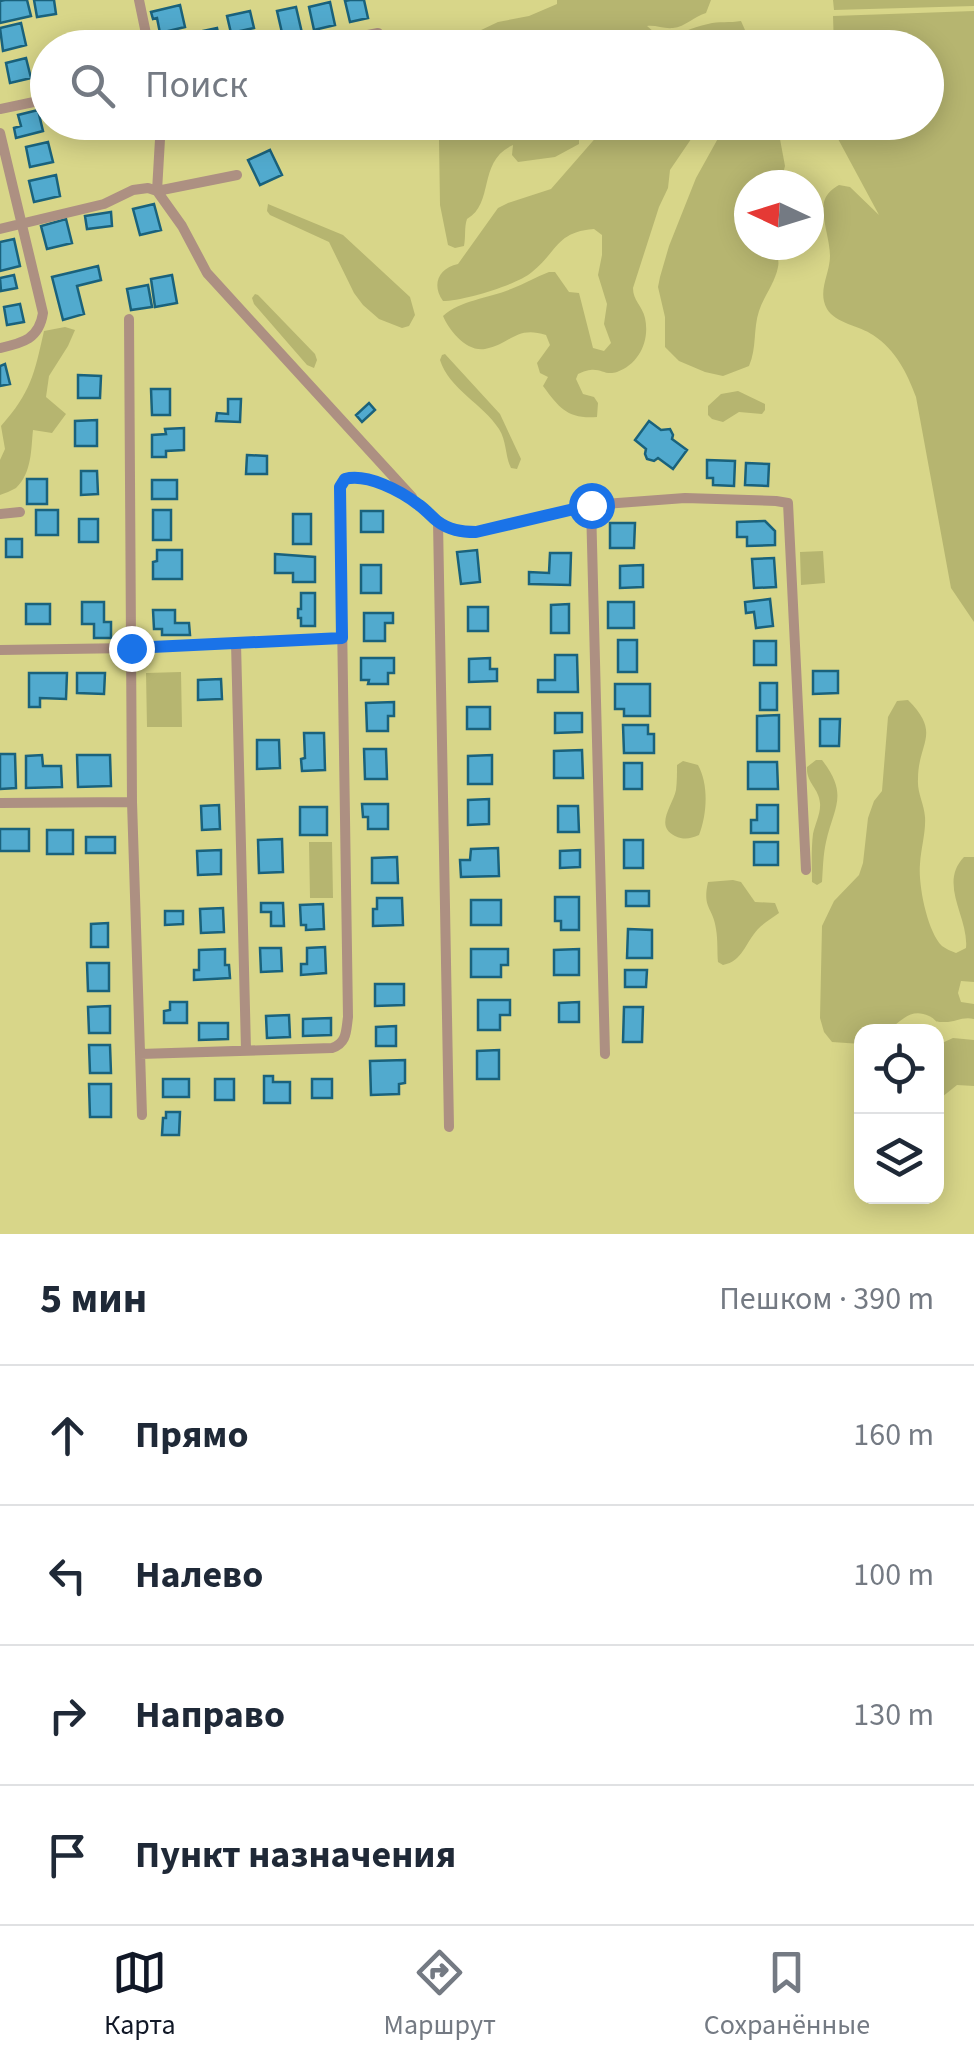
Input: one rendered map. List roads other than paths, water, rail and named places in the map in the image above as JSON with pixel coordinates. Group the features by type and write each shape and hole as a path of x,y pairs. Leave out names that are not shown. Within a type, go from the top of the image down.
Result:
{"street":[{"path":"139,0 145,30"},
{"path":"0,109 30,103"},
{"path":"0,133 43,314 41,325 28,340 0,348"},
{"path":"159,140 157,191 182,226 207,273 438,522 458,531 476,532 591,505 685,498 788,503 806,870"},
{"path":"0,229 104,204 133,190 157,191 237,175"},
{"path":"129,319 132,802 142,1115"},
{"path":"140,1054 332,1048 346,1038 340,487 345,479 367,477 417,503"},
{"path":"591,505 605,1054"},
{"path":"0,514 20,512"},
{"path":"438,522 450,1127"},
{"path":"0,650 342,638"},
{"path":"236,643 246,1050"},
{"path":"0,803 132,802"}]}
